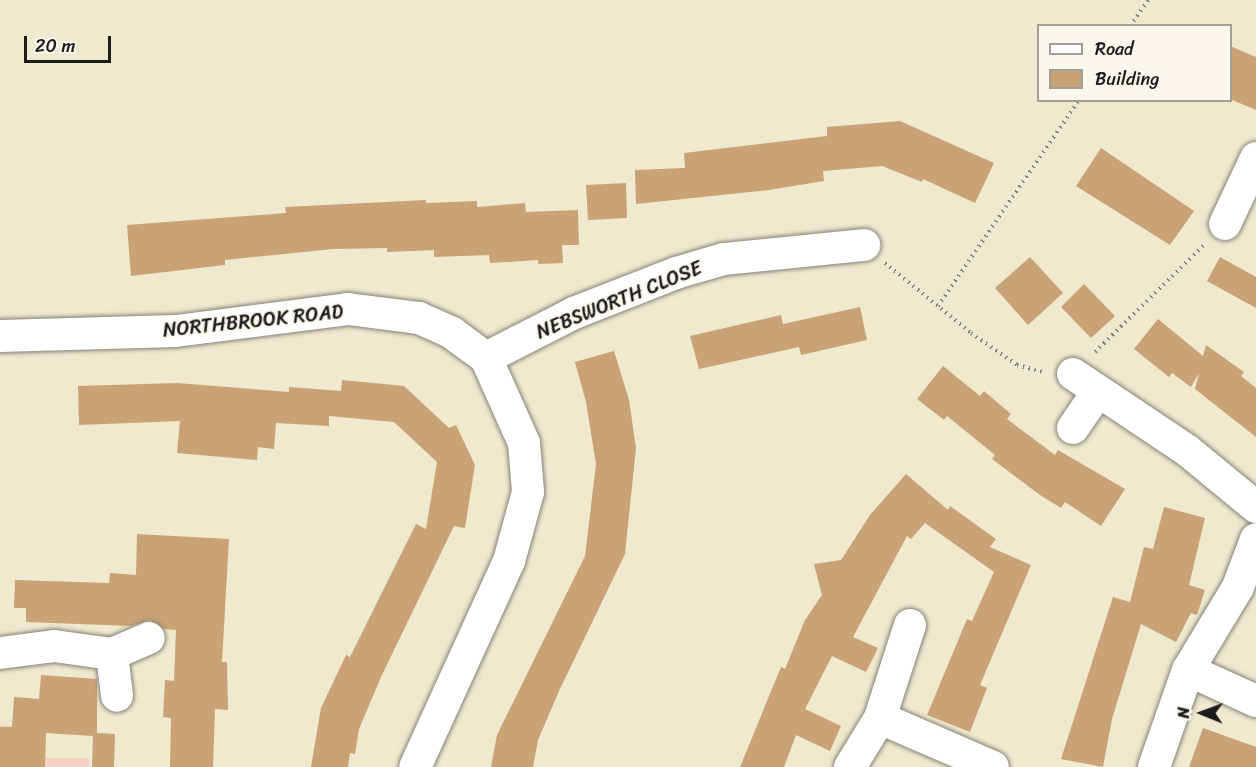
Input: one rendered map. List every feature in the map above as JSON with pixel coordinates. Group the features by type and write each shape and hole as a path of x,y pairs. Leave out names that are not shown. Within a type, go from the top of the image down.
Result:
{"street":[{"path":"1225,224 1256,158"},
{"name":"NEBSWORTH CLOSE","path":"486,357 574,313 676,273 723,260 864,245"},
{"name":"NORTHBROOK ROAD","path":"0,336 176,331 348,309 419,318 452,333 486,357"},
{"path":"415,767 509,561 528,492 521,435 486,357"},
{"path":"1073,428 1085,383 1188,451 1256,507"},
{"path":"1154,767 1188,670 1238,587 1256,539"},
{"path":"850,767 880,718 910,625"},
{"path":"0,653 54,646 112,654 149,638"},
{"path":"112,654 117,696"},
{"path":"1188,670 1256,701"},
{"path":"880,718 993,767"}],"path":[{"path":"1131,24 1148,0"},
{"path":"938,306 1078,102"},
{"path":"864,245 971,333 1017,365 1085,383 1225,224"}],"shaded area":[{"path":"0,725 16,726 15,758 89,758 89,767 0,767"}],"building":[{"path":"1232,47 1256,57 1256,110 1232,100"},
{"path":"900,121 994,163 975,203 923,179 922,182 882,166 823,171 824,181 769,190 636,204 635,170 685,168 684,153 827,136 827,127"},
{"path":"1101,148 1194,211 1170,245 1076,186"},
{"path":"626,183 627,218 588,220 586,185"},
{"path":"426,200 426,203 477,201 477,207 525,203 526,212 578,210 579,245 562,245 563,263 538,264 538,260 490,263 489,255 434,257 434,250 387,252 387,248 333,249 225,260 225,265 131,276 127,225 286,213 285,207"},
{"path":"1030,257 1063,293 1028,325 995,288"},
{"path":"1220,257 1256,277 1256,308 1207,281"},
{"path":"1084,284 1115,316 1091,338 1061,307"},
{"path":"860,307 867,340 801,355 799,347 699,369 690,336 781,315 783,324"},
{"path":"1158,319 1203,356 1206,345 1244,372 1241,376 1256,388 1256,437 1195,389 1199,373 1191,387 1172,373 1169,377 1134,349"},
{"path":"614,351 629,400 636,448 625,554 559,691 538,740 533,767 491,767 497,735 585,556 596,464 586,402 575,362"},
{"path":"943,366 980,396 984,391 1011,414 1007,419 1055,455 1058,450 1125,489 1101,526 1065,502 1061,508 1040,495 992,459 995,455 947,416 944,420 917,399"},
{"path":"342,380 404,386 449,428 456,425 475,465 465,528 454,526 381,677 359,729 355,754 350,753 348,767 311,767 321,708 346,655 350,657 416,524 426,529 437,462 394,422 329,416 329,426 276,423 274,449 258,447 257,460 177,453 180,421 79,425 78,386 177,383 289,392 289,387 341,391"},
{"path":"906,474 948,510 950,506 996,539 990,547 1031,565 980,685 987,688 970,732 927,715 967,619 972,621 994,572 925,523 911,539 907,536 853,637 878,648 866,672 832,656 805,709 841,726 830,751 796,735 784,767 740,767 781,667 785,669 805,620 822,595 814,564 841,560 870,515"},
{"path":"1164,507 1205,518 1189,585 1205,590 1197,615 1191,613 1176,642 1141,624 1112,719 1103,767 1061,759 1113,597 1130,602 1144,547 1153,549"},
{"path":"137,534 229,539 222,662 227,662 228,710 215,709 213,767 170,767 171,718 163,717 165,680 174,681 176,630 164,629 150,620 131,626 26,622 26,608 14,608 15,580 109,583 110,573 136,575"},
{"path":"41,675 97,679 97,733 115,734 114,767 92,767 93,736 46,733 45,767 0,767 0,727 12,727 14,697 39,699"},
{"path":"1203,728 1256,747 1256,767 1189,767"}]}
